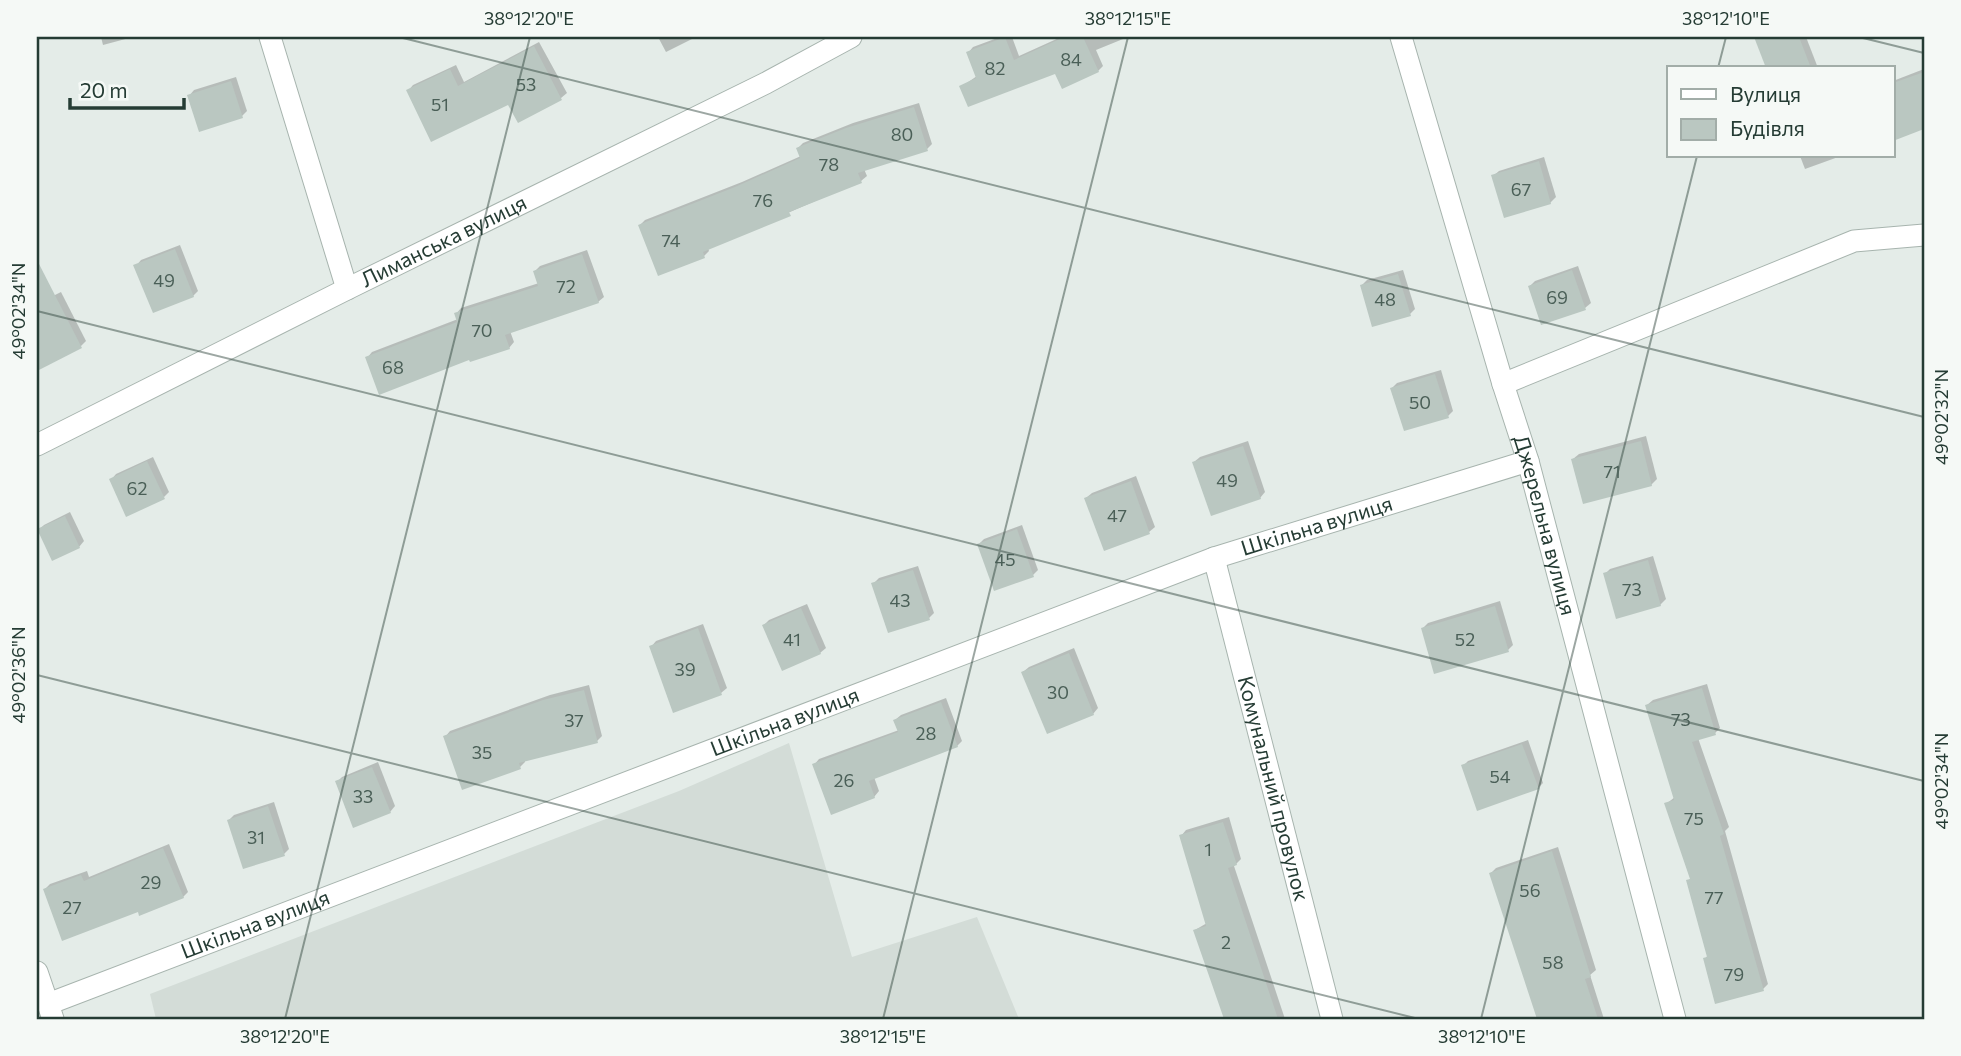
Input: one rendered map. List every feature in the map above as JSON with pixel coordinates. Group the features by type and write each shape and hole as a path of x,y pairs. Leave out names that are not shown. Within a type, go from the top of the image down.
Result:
{"street":[{"path":"270,37 347,289"},
{"name":"Лиманська вулиця","path":"37,445 766,83 851,37"},
{"name":"Джерельна вулиця","path":"1401,37 1528,461 1675,1019"},
{"path":"1503,384 1854,242 1924,235"},
{"name":"Шкільна вулиця","path":"51,1011 1214,558 1528,461"},
{"name":"Комунальний провулок","path":"1214,558 1332,1019"},
{"path":"37,972 51,1011"}],"shaded area":[{"path":"789,743 852,957 977,917 1019,1019 156,1019 150,994 679,791"}],"building":[{"path":"1005,37 1014,60 1064,37 1083,37 1099,72 1062,89 1055,74 968,107 959,86 976,78 966,52"},
{"path":"1754,37 1799,37 1810,66 1765,66"},
{"path":"534,46 562,100 518,123 508,105 431,142 406,90 450,69 458,86"},
{"path":"1924,72 1924,129 1895,140 1895,82"},
{"path":"231,81 243,118 199,132 187,95"},
{"path":"914,107 928,151 858,173 862,183 789,212 791,216 703,252 705,258 658,276 638,225 800,158 796,148 846,128"},
{"path":"1539,161 1551,204 1504,218 1491,175"},
{"path":"175,249 194,297 153,313 133,265"},
{"path":"582,254 599,303 505,335 510,349 470,362 469,360 379,395 365,357 457,322 454,313 538,286 533,271"},
{"path":"37,260 82,348 37,371"},
{"path":"1572,270 1586,310 1541,325 1528,286"},
{"path":"1398,274 1411,316 1372,327 1360,285"},
{"path":"1435,374 1449,418 1404,431 1390,388"},
{"path":"1641,441 1652,486 1583,504 1571,459"},
{"path":"1243,446 1261,499 1211,516 1192,462"},
{"path":"147,461 165,499 126,517 109,479"},
{"path":"1131,481 1150,534 1104,551 1084,498"},
{"path":"65,516 80,548 52,561 37,529"},
{"path":"1017,529 1034,577 994,591 977,544"},
{"path":"1648,560 1661,606 1616,619 1603,573"},
{"path":"913,570 930,620 888,633 871,583"},
{"path":"1495,606 1509,652 1434,674 1421,628"},
{"path":"801,608 821,654 782,671 762,625"},
{"path":"698,628 722,695 673,713 649,646"},
{"path":"1069,653 1094,715 1047,734 1021,672"},
{"path":"1702,688 1716,735 1692,742 1724,834 1720,836 1764,991 1715,1004 1703,958 1707,957 1686,880 1690,879 1664,803 1674,800 1645,705"},
{"path":"584,690 598,743 519,763 521,769 462,790 443,736 543,700"},
{"path":"941,702 958,747 869,781 875,798 831,815 812,764 898,732 893,720"},
{"path":"1522,744 1539,789 1477,811 1461,765"},
{"path":"372,767 391,813 353,828 335,781"},
{"path":"268,806 285,856 243,869 227,820"},
{"path":"1223,822 1237,865 1228,868 1278,1019 1224,1019 1193,930 1206,926 1179,835"},
{"path":"163,848 184,898 62,941 43,889 81,875 84,881"},
{"path":"1552,851 1591,977 1585,979 1598,1019 1537,1019 1489,873"}]}
